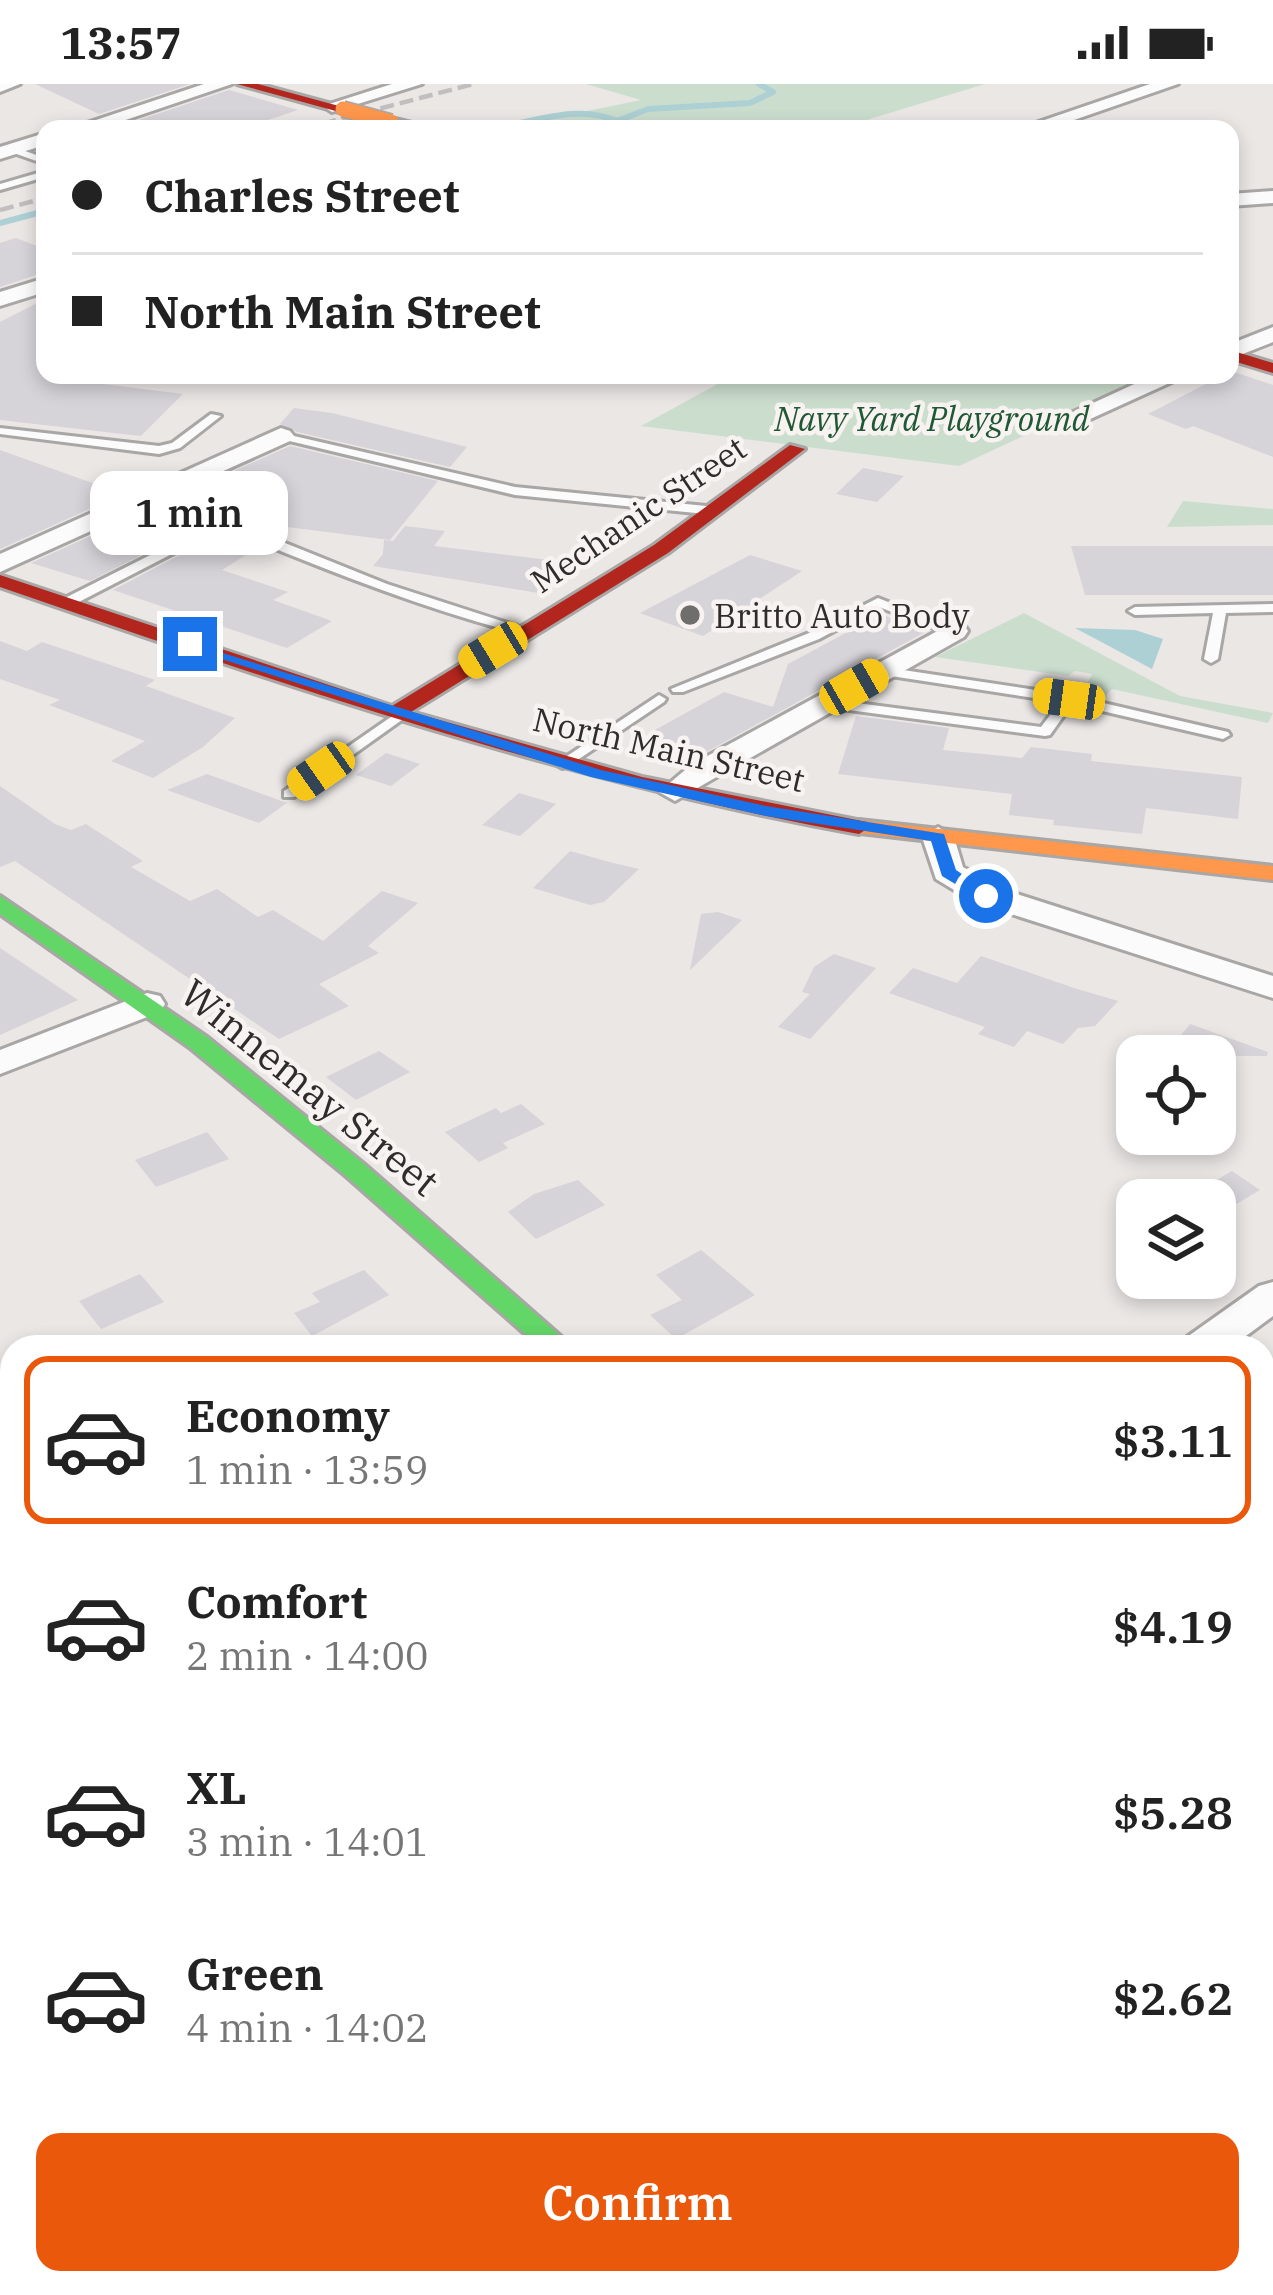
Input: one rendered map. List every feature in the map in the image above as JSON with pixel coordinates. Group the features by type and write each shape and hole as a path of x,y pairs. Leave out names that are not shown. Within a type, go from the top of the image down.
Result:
{"street":[{"path":"0,86 11,84"},
{"path":"108,120 223,84"},
{"path":"244,84 385,120"},
{"path":"337,108 413,84"},
{"path":"1056,120 1169,84"},
{"path":"6,151 36,142"},
{"path":"1239,199 1273,197"},
{"path":"0,299 36,288"},
{"path":"1239,350 1273,334"},
{"path":"1239,357 1273,368"},
{"path":"1068,420 1154,384"},
{"path":"0,564 281,436"},
{"name":"Mechanic Street","path":"399,713 630,569 796,449"},
{"name":"North Main Street","path":"0,581 562,764 675,792 808,819 938,837 1273,873"},
{"path":"675,792 954,631"},
{"path":"938,837 948,872 986,896 1273,987"},
{"name":"Winnemay Street","path":"0,903 147,1004 312,1134 544,1335"},
{"path":"0,1063 147,1004"},
{"path":"1220,1335 1273,1296"}],"lane":[{"path":"6,151 36,159"},
{"path":"0,187 36,177"},
{"path":"0,430 159,450 176,446 215,416"},
{"path":"281,436 515,491 716,511"},
{"path":"151,493 366,582 525,631"},
{"path":"66,603 191,538 197,529 182,515 185,507"},
{"path":"678,689 814,636 878,602 954,631"},
{"path":"1136,611 1273,608"},
{"path":"1211,659 1220,609"},
{"path":"883,670 1069,699 1223,735"},
{"path":"562,764 659,699"},
{"path":"826,703 1045,732 1069,699"},
{"path":"289,794 399,713"}],"green space":[{"path":"586,84 985,84 867,120 543,120 641,100"},
{"name":"Navy Yard Playground","path":"718,384 1135,384 959,466 641,426"},
{"path":"1183,501 1273,509 1273,525 1167,527"},
{"path":"1024,613 1180,696 1273,713 1268,723 1112,689 1103,698 1083,692 1092,674 1075,671 1068,676 935,657"}],"water":[{"path":"1075,628 1135,630 1163,639 1152,669"}],"building":[{"path":"35,84 190,84 99,114"},
{"path":"229,90 298,110 268,120 139,120"},
{"path":"16,238 36,246 36,275 0,287 0,243"},
{"path":"36,304 36,384 103,384 183,394 141,436 0,420 0,322"},
{"path":"1239,374 1273,385 1273,457 1193,426 1186,429 1148,414 1206,384 1239,384"},
{"path":"294,408 467,447 450,467 297,432 280,424"},
{"path":"290,446 438,481 390,540 287,527 279,536 204,505 236,470"},
{"path":"0,450 123,494 0,549"},
{"path":"863,468 904,476 877,502 836,494"},
{"path":"157,506 172,511 183,534 90,581 31,563"},
{"path":"206,525 259,547 222,570 288,592 273,600 332,621 287,648 113,590 197,546"},
{"path":"405,526 445,531 434,546 565,562 545,594 373,566 383,554 384,540 393,541"},
{"path":"1071,546 1273,546 1273,595 1085,595"},
{"path":"750,555 802,571 703,636 640,613"},
{"path":"881,614 925,632 688,762 643,748 665,736 653,731 724,692 773,707 788,664"},
{"path":"0,641 27,651 42,642 155,680 146,686 235,718 203,747 153,778 111,761 145,741 49,705 60,700 0,679"},
{"path":"856,716 949,728 943,750 1022,758 1031,747 1092,754 1091,761 1242,777 1238,819 1146,808 1142,834 1053,825 1054,820 1009,815 1012,794 838,774"},
{"path":"386,753 420,764 391,786 356,775"},
{"path":"207,774 288,802 259,823 167,790"},
{"path":"0,786 55,824 71,830 86,824 143,861 131,867 190,901 217,889 258,917 273,910 323,941 382,891 418,903 368,946 379,953 319,984 349,1006 279,1039 15,861 0,867"},
{"path":"519,793 556,804 520,836 482,825"},
{"path":"570,851 639,869 604,902 590,905 533,888"},
{"path":"718,912 742,920 690,970 701,914"},
{"path":"0,948 78,1000 0,1035"},
{"path":"834,954 876,968 810,1039 778,1027 810,994 802,992 814,967"},
{"path":"981,956 1118,1001 1095,1026 1078,1028 1063,1044 1027,1031 1014,1047 978,1034 985,1027 889,993 913,968 957,983"},
{"path":"1190,1024 1221,1035 1181,1035"},
{"path":"1236,1041 1268,1052 1267,1056 1236,1056"},
{"path":"379,1051 410,1072 356,1100 326,1077"},
{"path":"521,1104 545,1124 503,1143 508,1148 479,1162 445,1132 496,1108 501,1113"},
{"path":"207,1132 229,1159 156,1187 135,1160"},
{"path":"1232,1171 1260,1190 1236,1204 1236,1179 1218,1179"},
{"path":"578,1180 605,1205 536,1239 508,1212 534,1194"},
{"path":"701,1250 755,1295 683,1335 672,1335 650,1315 682,1300 656,1275"},
{"path":"364,1270 389,1295 311,1335 294,1313 320,1302 312,1293"},
{"path":"140,1274 164,1302 101,1329 79,1301"}],"waterway":[{"path":"620,120 648,109 750,103 773,92 759,84"},
{"path":"534,120 570,114 614,120"},
{"path":"0,223 36,213"}],"railway":[{"path":"337,120 473,84"},
{"path":"0,210 36,200"}],"traffic: fast":[{"path":"0,903 198,1042 355,1170 544,1335"}],"traffic: slow":[{"path":"343,109 384,120"},
{"path":"859,827 1273,873"}],"traffic: jam":[{"path":"243,84 343,109"},
{"path":"1239,358 1273,368"},
{"path":"396,712 661,549 796,449"},
{"path":"0,581 318,689 532,755 640,783 859,827"}],"place":[{"name":"Britto Auto Body","path":"690,615"}],"route":[{"path":"190,644 597,774 766,811 938,837 948,872 986,896"}]}
